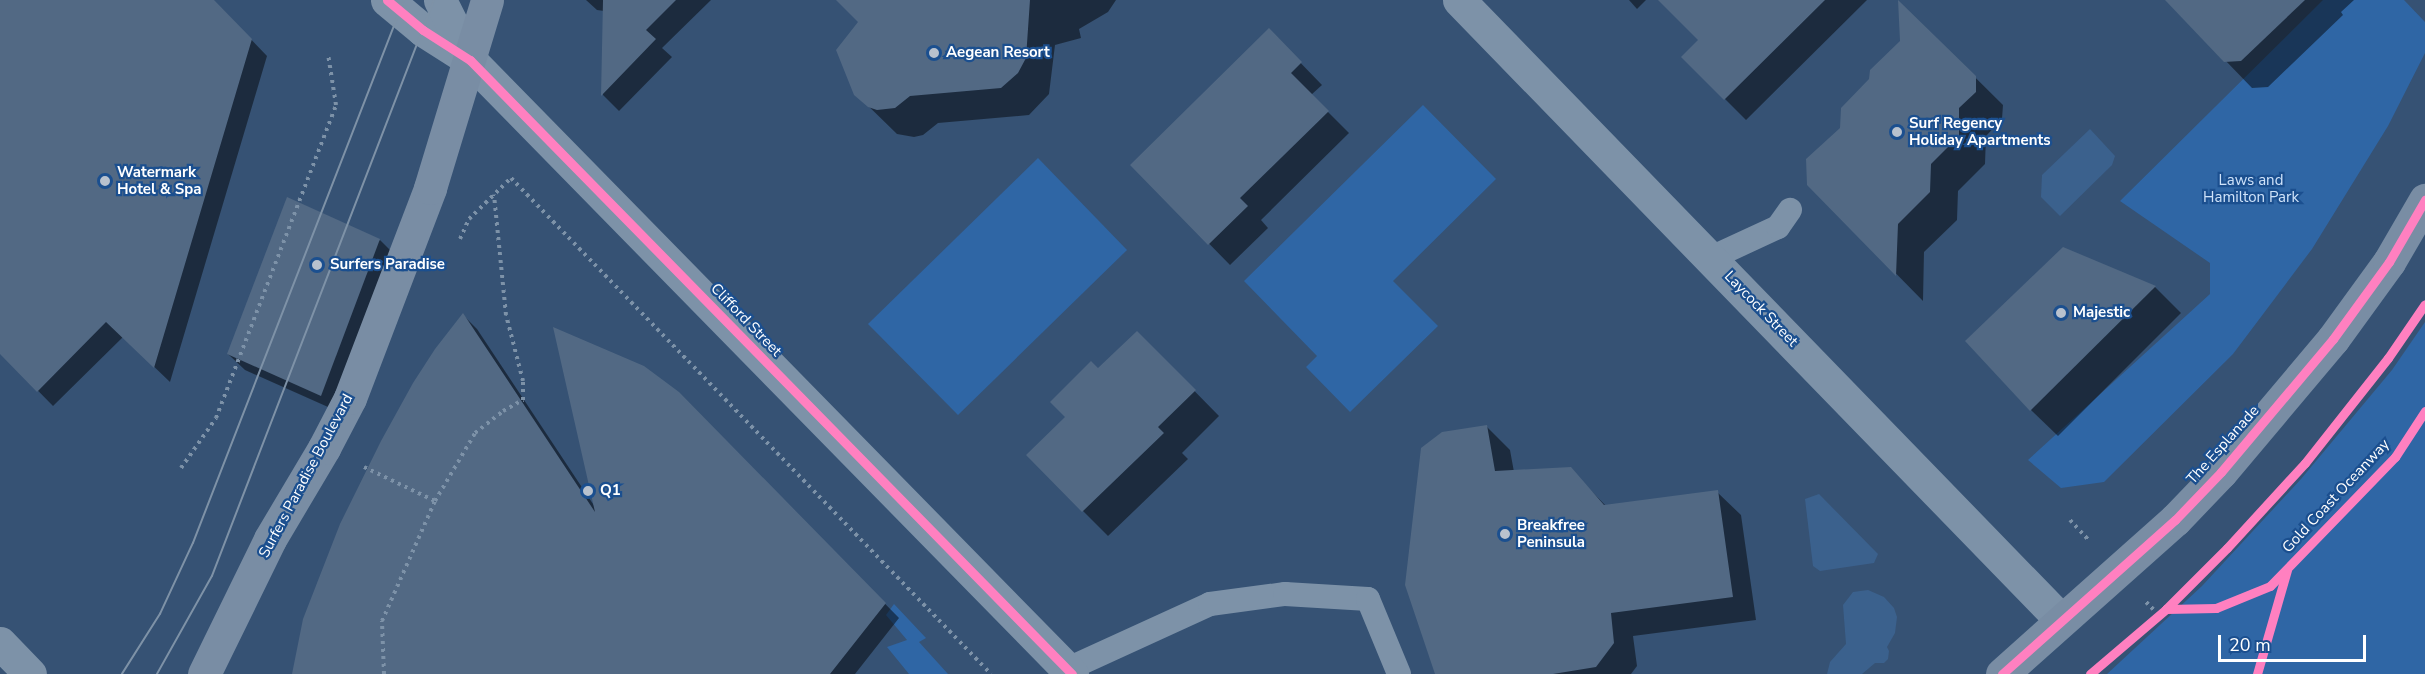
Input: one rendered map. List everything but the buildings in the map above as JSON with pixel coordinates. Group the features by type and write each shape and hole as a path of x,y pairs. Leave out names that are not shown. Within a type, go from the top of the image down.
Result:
{"street":[{"name":"Clifford Street","path":"387,0 417,25 470,60 1070,672"},
{"name":"Clifford Street","path":"440,0 470,60"},
{"name":"Surfers Paradise Boulevard","path":"204,674 270,539 324,448 350,398 430,188 488,0"},
{"name":"Laycock Street","path":"1459,0 2061,620"},
{"name":"The Esplanade","path":"2002,674 2175,520 2270,417 2333,339 2389,262 2425,200"},
{"path":"0,643 30,674"}],"lane":[{"path":"1711,258 1778,227 1790,210"},
{"path":"1070,672 1210,604 1285,594 1368,599 1399,674"}],"path":[{"path":"181,468 216,418 336,105 328,54"},
{"path":"459,240 469,219 511,178 991,674"},
{"path":"384,674 382,621 435,501 475,433 503,411 523,400 523,381 506,315 494,195"},
{"path":"2150,622 2227,548 2305,463 2388,358 2425,304"},
{"path":"361,465 435,501"},
{"path":"2070,520 2091,543"},
{"path":"2142,597 2162,612 2186,608"}],"green space":[{"name":"Laws and Hamilton Park","path":"2323,0 2404,0 2425,22 2425,53 2388,126 2312,249 2233,354 2104,482 2061,488 2028,460 2210,294 2210,263 2120,201"},
{"path":"1423,105 1496,179 1393,281 1438,326 1350,412 1306,367 1317,356 1244,281"},
{"path":"1038,158 1127,250 958,415 868,324"},
{"path":"2425,322 2425,674 2107,674 2202,586 2301,479 2392,370"},
{"path":"894,604 926,638 919,642 948,674 909,674 887,647 907,640 886,615"}],"shaded area":[{"path":"2090,129 2115,156 2112,165 2060,216 2041,197 2042,175"},
{"path":"1819,494 1878,554 1874,563 1820,571 1813,566 1805,499"},
{"path":"1868,590 1884,597 1894,608 1897,617 1895,633 1887,647 1888,659 1884,663 1875,663 1862,674 1827,674 1830,662 1846,644 1843,605 1853,592"}],"tram line":[{"path":"122,674 160,614 193,543 404,0"},
{"path":"157,674 212,576 434,0"}],"cycle path":[{"path":"387,0 423,30 470,60 1072,674"},
{"path":"2002,674 2175,520 2221,472 2333,339 2389,262 2425,200"},
{"path":"2090,674 2166,609 2227,548 2305,463 2388,358 2425,304"},
{"name":"Gold Coast Oceanway","path":"2166,609 2216,608 2270,586 2395,457 2425,411"},
{"path":"2257,674 2287,570"}],"place":[{"name":"Aegean Resort","path":"934,53"},
{"name":"Surf Regency Holiday Apartments","path":"1897,132"},
{"name":"Watermark Hotel & Spa","path":"105,181"},
{"name":"Surfers Paradise","path":"317,265"},
{"name":"Majestic","path":"2061,313"},
{"name":"Q1","path":"588,491"},
{"name":"Breakfree Peninsula","path":"1505,534"}]}
